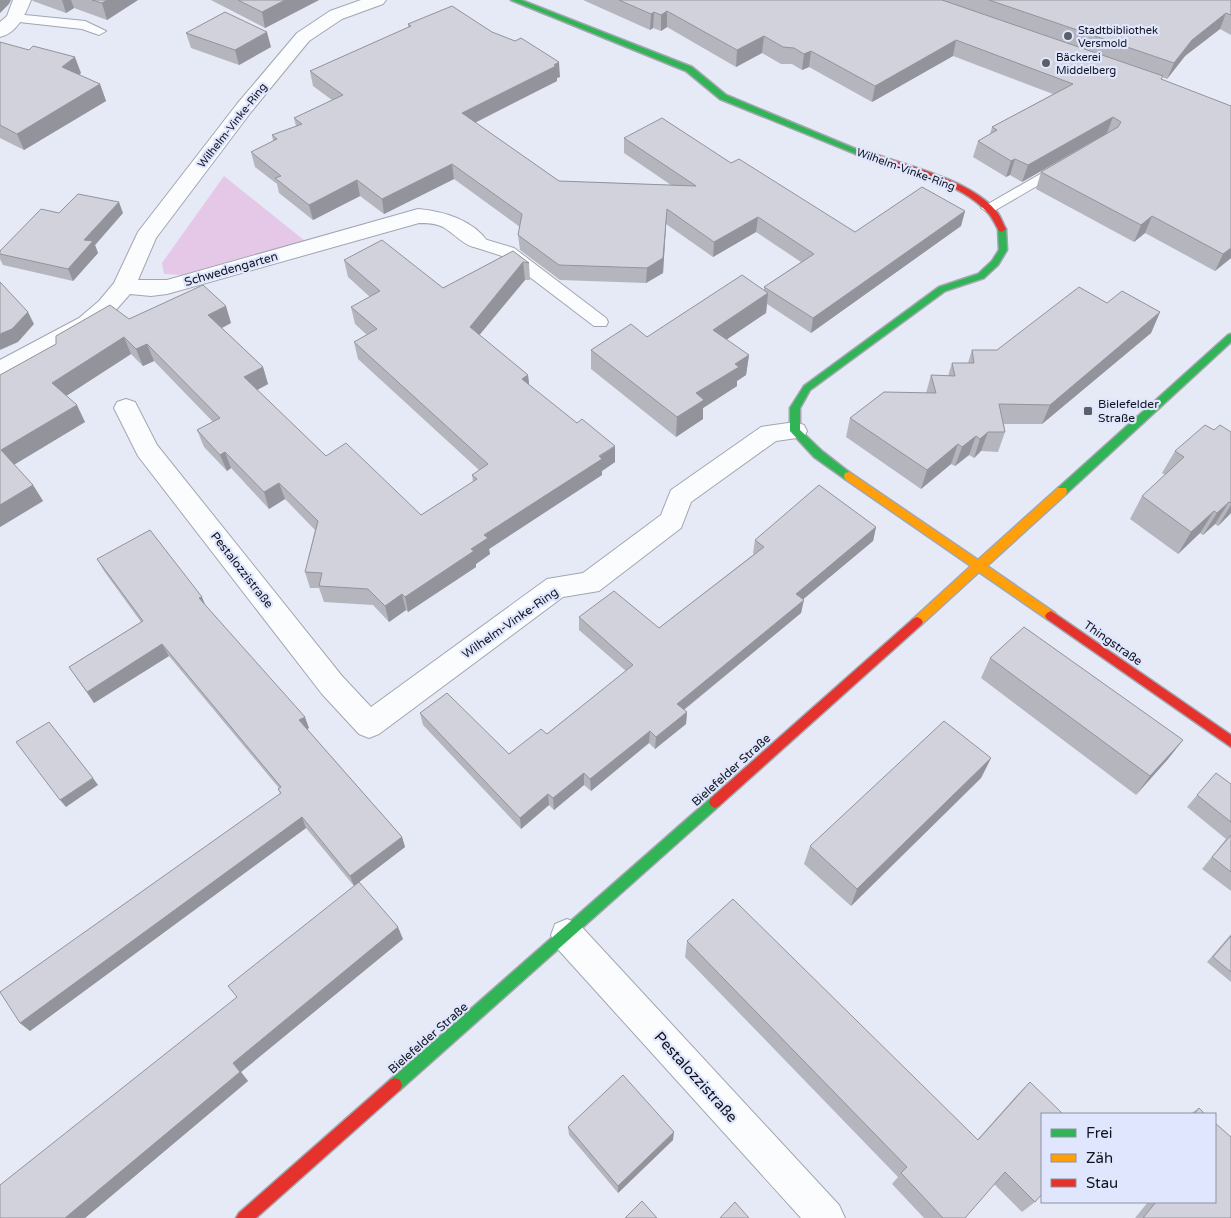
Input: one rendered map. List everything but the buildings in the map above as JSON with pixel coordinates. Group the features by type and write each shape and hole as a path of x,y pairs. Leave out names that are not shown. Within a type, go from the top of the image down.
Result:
{"street":[{"path":"0,32 15,18 22,0"},
{"name":"Wilhelm-Vinke-Ring","path":"124,286 146,237 244,108 303,37 336,15 377,0"},
{"name":"Wilhelm-Vinke-Ring","path":"369,725 557,587 589,583 672,521 680,498 770,433 795,431 794,408 807,388 942,289 981,276 995,263 1003,250 1004,236 1000,222 989,208 958,187 872,157 724,97 689,69 565,18 515,0"},
{"name":"Schwedengarten","path":"124,286 151,289 167,287 418,216 435,216 451,221 477,242"},
{"path":"0,370 87,323 107,306 124,286"},
{"name":"Bielefelder Straße","path":"244,1218 567,935 979,567 1231,336"},
{"name":"Pestalozzistraße","path":"126,408 147,450 332,685 369,725"},
{"path":"795,431 818,454 979,567"},
{"name":"Thingstraße","path":"979,567 1231,742"},
{"name":"Pestalozzistraße","path":"567,935 826,1218"}],"lane":[{"path":"15,18 85,25 99,31"},
{"path":"989,208 1072,159"},
{"path":"477,242 508,252 600,322"}],"shaded area":[{"path":"224,176 305,241 182,275 164,274 162,263"}],"traffic: fast":[{"path":"515,0 689,69 723,97 859,152"},
{"path":"849,476 818,454 795,431 795,408 807,388 942,289 981,276 995,263 1003,250 1002,229"},
{"path":"1062,491 1231,337"},
{"path":"395,1085 715,802"}],"traffic: slow":[{"path":"849,476 1051,616"},
{"path":"917,622 1062,491"}],"traffic: jam":[{"path":"859,152 918,171 961,189 980,201 994,214 1002,229"},
{"path":"1051,616 1231,742"},
{"path":"715,802 917,622"},
{"path":"244,1218 395,1085"}],"place":[{"name":"Stadtbibliothek Versmold","path":"1068,36"},
{"name":"Bäckerei Middelberg","path":"1046,63"},
{"name":"Bielefelder Straße","path":"1088,411"}]}
